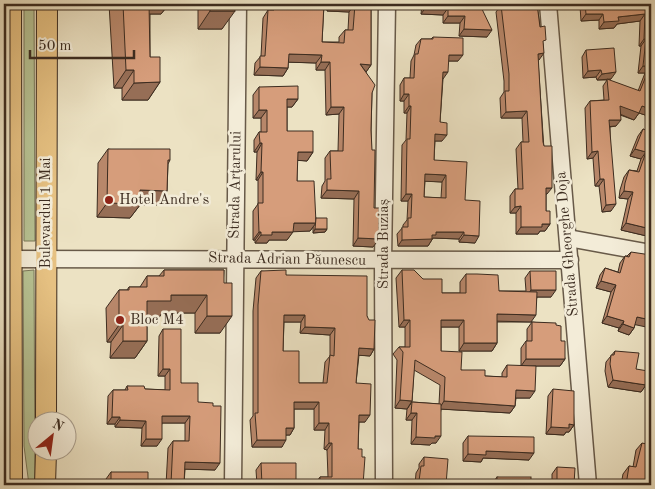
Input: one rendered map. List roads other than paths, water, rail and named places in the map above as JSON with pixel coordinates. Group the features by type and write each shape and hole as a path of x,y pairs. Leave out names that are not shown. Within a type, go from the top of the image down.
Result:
{"main road":[{"path":"10,4 8,410 12,485"},
{"name":"Bulevardul 1 Mai","path":"46,412 47,4"},
{"path":"45,485 46,462"}],"street":[{"name":"Strada Arțarului","path":"233,485 238,4"},
{"name":"Strada Buziaș","path":"384,485 383,261 387,4"},
{"name":"Strada Gheorghe Doja","path":"548,4 588,485"},
{"path":"568,238 651,253"},
{"name":"Strada Adrian Păunescu","path":"8,259 570,260"}],"place":[{"name":"Hotel Andre's","path":"109,200"},
{"name":"Bloc M4","path":"120,320"}]}
